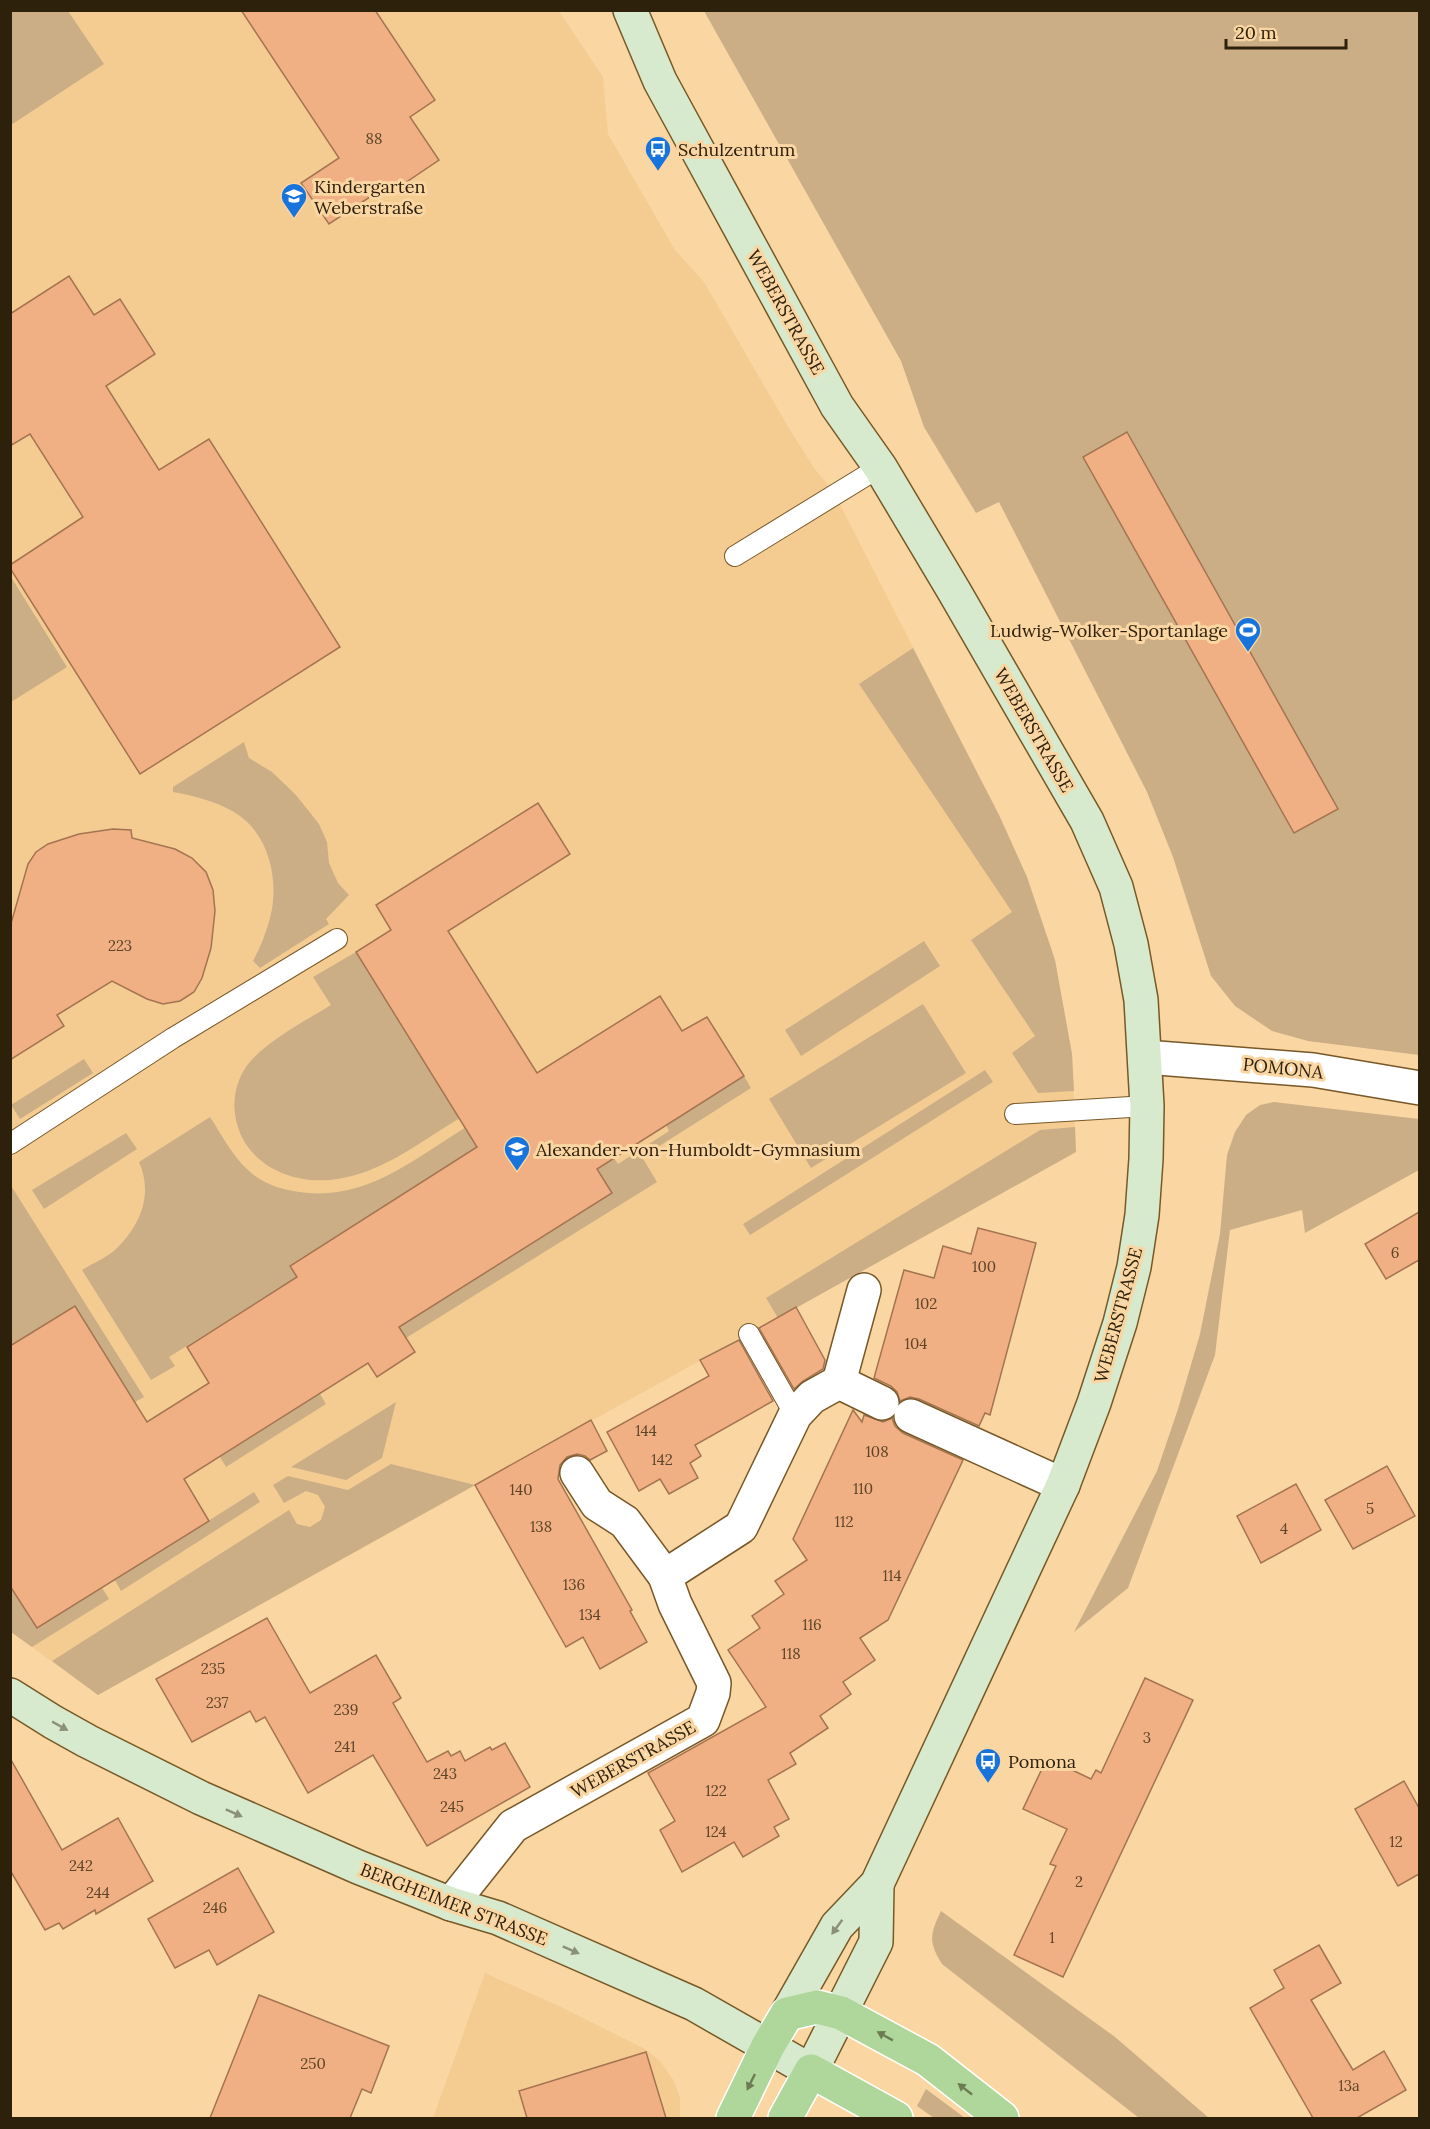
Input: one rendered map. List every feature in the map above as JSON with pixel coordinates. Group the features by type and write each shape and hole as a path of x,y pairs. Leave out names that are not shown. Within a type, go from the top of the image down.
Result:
{"main road":[{"name":"WEBERSTRASSE","path":"630,10 660,81 837,406 880,467 1087,821 1116,886 1131,944 1141,1000 1145,1057 1147,1106 1142,1215 1134,1267 1120,1323 1098,1391 1063,1485 877,1884 837,1926 768,2046 733,2118"},
{"name":"BERGHEIMER STRASSE","path":"10,1695 70,1732 201,1798 358,1867 451,1904 498,1918 694,2004 896,2118"},
{"name":"WEBERSTRASSE","path":"811,2071 876,1942 877,1884"},
{"path":"787,2014 817,2007 841,2013 928,2060 1002,2118"},
{"path":"785,2118 811,2071"}],"street":[{"name":"POMONA","path":"1145,1057 1314,1070 1419,1088"},
{"path":"665,1576 741,1527 795,1415 812,1397 839,1382 864,1290"},
{"path":"839,1382 882,1402"},
{"path":"911,1416 1063,1485"},
{"name":"WEBERSTRASSE","path":"451,1904 513,1826 703,1720 713,1693 714,1683 675,1604 665,1576 625,1522 597,1504 578,1473"}],"lane":[{"path":"735,556 880,467"},
{"path":"10,1144 173,1038 337,939"},
{"path":"1016,1114 1147,1106"},
{"path":"748,1334 795,1415"}],"shaded area":[{"path":"11,10 68,11 104,64 11,125"},
{"name":"Schulzentrum","path":"68,11 559,11 603,77 608,134 675,250 704,282 790,430 814,468 833,491 999,815 1027,877 1055,960 1072,1054 1076,1152 98,1695 11,1632 11,125 104,64"},
{"name":"Ludwig-Wolker-Sportanlage","path":"704,11 1419,11 1419,1055 1308,1041 1272,1031 1235,1006 1211,976 1173,857 1147,792 999,502 976,513 924,427 901,361"},
{"path":"10,577 67,667 11,702"},
{"path":"913,648 999,815 1027,877 1055,960 1072,1054 1074,1091 1038,1093 1012,1053 1035,1036 971,940 1012,912 859,684"},
{"path":"244,742 249,758 272,772 296,795 319,824 327,842 329,863 338,883 349,895 326,919 329,924 260,968 253,961 268,924 274,889 269,859 263,845 256,832 234,812 205,799 173,792 173,787"},
{"path":"924,941 940,966 801,1056 785,1030"},
{"path":"356,952 460,1118 404,1153 359,1174 325,1180 307,1180 290,1176 260,1160 248,1147 240,1132 235,1114 237,1086 244,1070 260,1052 283,1034 331,1005 313,977"},
{"path":"923,1004 966,1073 811,1168 769,1099"},
{"path":"84,1059 93,1073 20,1119 11,1105"},
{"path":"985,1070 993,1082 750,1235 743,1224"},
{"path":"744,1076 751,1088 642,1157 657,1182 406,1338 399,1327 611,1194 597,1169 614,1158 618,1164 669,1131 666,1125"},
{"path":"1274,1102 1419,1119 1419,1170 1305,1233 1302,1210 1230,1230 1215,1355 1128,1588 1074,1632 1157,1471 1178,1409 1200,1334 1220,1234 1227,1155 1235,1132 1246,1115 1260,1105"},
{"path":"210,1117 232,1152 253,1174 269,1184 293,1191 318,1193 342,1191 364,1185 406,1166 466,1127 478,1146 290,1265 297,1277 169,1357 175,1366 151,1380 82,1270 114,1251 133,1228 145,1196 145,1185 139,1162"},
{"path":"1075,1127 1076,1152 778,1318 766,1298 1040,1130"},
{"path":"126,1133 137,1149 44,1209 32,1190"},
{"path":"10,1184 144,1397 135,1402 75,1306 11,1346"},
{"path":"320,1394 326,1404 226,1467 220,1457"},
{"path":"396,1402 382,1458 346,1480 291,1467"},
{"path":"391,1464 475,1485 98,1695 52,1661 289,1510 297,1524 310,1527 321,1520 325,1507 318,1495 306,1491 284,1503 273,1485 288,1476 348,1490"},
{"path":"254,1492 260,1502 121,1591 115,1580"},
{"path":"10,1586 37,1628 102,1588 109,1599 32,1647 11,1632"},
{"path":"941,1911 1115,2037 1209,2118 1139,2118 942,1964 934,1950 932,1938"},
{"path":"485,1973 559,2006 645,2049 660,2061 674,2081 680,2098 680,2118 433,2118"},
{"path":"926,2089 965,2118 934,2118 917,2106"}],"building":[{"path":"241,10 375,10 435,100 410,117 439,160 396,189 391,183 329,224 301,183 339,158"},
{"path":"69,276 94,315 120,299 155,354 106,386 159,470 209,439 340,647 140,774 10,568 10,565 83,517 30,434 10,446 10,314"},
{"path":"1127,432 1338,809 1294,833 1083,457"},
{"path":"538,803 570,854 448,931 537,1073 660,996 682,1031 707,1017 744,1076 597,1169 612,1193 399,1327 415,1352 377,1377 368,1363 184,1479 209,1521 37,1628 10,1586 10,1346 75,1306 147,1422 209,1383 187,1347 297,1277 290,1266 477,1147 356,952 391,930 376,905"},
{"path":"113,829 131,830 132,838 175,849 192,858 206,872 213,890 215,911 211,948 202,978 194,992 180,1001 163,1004 147,999 112,981 57,1015 64,1026 10,1060 10,927 28,864 36,852 48,844 79,834"},
{"path":"1419,1212 1419,1260 1386,1279 1365,1244"},
{"path":"978,1228 1036,1243 990,1415 985,1413 979,1426 919,1399 910,1397 900,1401 897,1392 891,1386 874,1378 904,1270 934,1278 943,1246 971,1254"},
{"path":"796,1307 825,1360 823,1369 794,1389 759,1328"},
{"path":"739,1340 773,1401 695,1445 701,1456 690,1463 698,1478 669,1494 660,1479 639,1491 607,1432 709,1376 700,1360"},
{"path":"853,1410 862,1422 864,1415 883,1422 892,1418 895,1426 903,1433 963,1460 888,1620 860,1638 875,1660 843,1682 851,1694 820,1716 828,1728 790,1753 796,1764 768,1780 789,1819 774,1827 779,1836 743,1857 734,1842 682,1872 660,1830 675,1821 648,1773 766,1707 728,1650 760,1628 752,1616 784,1594 775,1581 807,1560 793,1539"},
{"path":"591,1420 607,1451 590,1460 577,1454 567,1457 560,1465 558,1479 632,1610 630,1611 647,1642 600,1669 583,1637 566,1647 475,1485"},
{"path":"1387,1466 1415,1516 1353,1549 1325,1500"},
{"path":"1296,1484 1321,1530 1261,1563 1237,1516"},
{"path":"267,1618 310,1693 376,1655 401,1698 393,1703 427,1762 448,1751 451,1756 460,1751 465,1761 490,1747 492,1750 505,1743 530,1787 427,1846 373,1755 308,1793 265,1717 256,1722 250,1711 192,1742 156,1679"},
{"path":"1145,1678 1193,1700 1063,1977 1014,1955 1056,1866 1050,1864 1067,1829 1023,1809 1047,1758 1091,1779 1096,1770 1101,1773"},
{"path":"10,1758 62,1850 118,1818 153,1881 96,1914 95,1910 63,1929 59,1923 45,1930 10,1870"},
{"path":"1404,1781 1419,1808 1419,1874 1398,1886 1355,1809"},
{"path":"238,1868 274,1932 217,1965 209,1950 175,1968 148,1919"},
{"path":"1319,1945 1341,1983 1311,2000 1342,2052 1353,2070 1384,2051 1406,2090 1357,2118 1313,2118 1250,2008 1284,1988 1274,1970"},
{"path":"259,1995 389,2046 371,2093 362,2089 350,2118 210,2118"},
{"path":"646,2052 666,2118 527,2118 519,2091"}],"place":[{"name":"Schulzentrum","path":"658,172"},
{"name":"Kindergarten Weberstraße","path":"294,219"},
{"name":"Ludwig-Wolker-Sportanlage","path":"1248,653"},
{"name":"Alexander-von-Humboldt-Gymnasium","path":"517,1172"},
{"name":"Pomona","path":"988,1784"}]}
